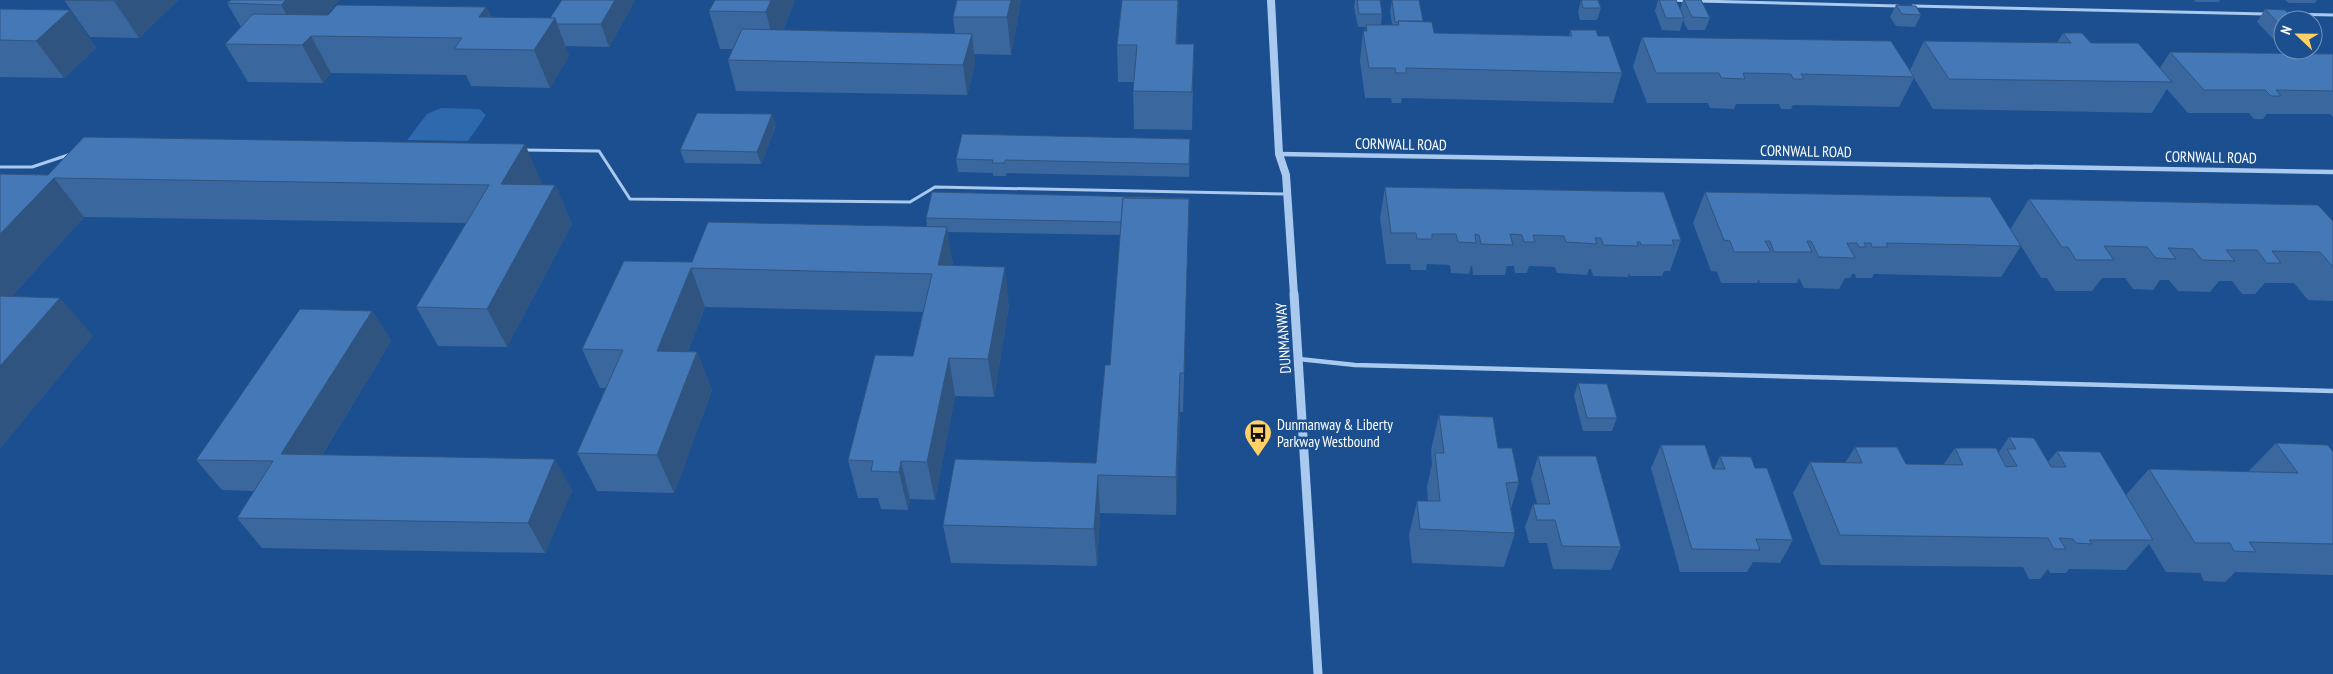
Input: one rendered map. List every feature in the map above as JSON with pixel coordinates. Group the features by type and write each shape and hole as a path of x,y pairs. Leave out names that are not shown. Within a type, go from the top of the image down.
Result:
{"street":[{"name":"DUNMANWAY","path":"1271,0 1279,154 1286,175 1299,360 1318,674"},
{"name":"CORNWALL ROAD","path":"1279,154 2333,172"}],"lane":[{"path":"1670,0 2273,14"},
{"path":"519,150 599,151 630,199 910,202 935,187 1286,194"},
{"path":"0,167 32,167 76,152"},
{"path":"1299,360 1355,365 2333,392"}],"shaded area":[{"path":"441,108 479,109 486,115 468,141 407,140 427,114"}],"building":[{"path":"64,0 116,0 114,1"},
{"path":"231,0 286,0 281,5 227,3"},
{"path":"562,0 615,0 601,24 557,24 555,18 550,18"},
{"path":"715,0 771,0 766,12 709,11"},
{"path":"957,0 1011,0 1007,17 953,17"},
{"path":"1122,0 1178,0 1176,44 1194,44 1192,92 1133,91 1137,45 1117,45"},
{"path":"1357,0 1380,0 1382,14 1359,14"},
{"path":"1392,0 1419,0 1423,21 1395,22"},
{"path":"1581,0 1598,0 1601,8 1583,8"},
{"path":"1659,0 1676,0 1684,18 1666,18"},
{"path":"1684,0 1701,0 1710,18 1692,17"},
{"path":"337,5 486,7 479,17 555,18 534,50 454,49 462,38 311,36 302,45 225,44 253,14 328,15"},
{"path":"1896,5 1916,6 1921,15 1902,14"},
{"path":"0,9 70,10 36,41 0,40"},
{"path":"2265,9 2285,10 2273,10 2273,17"},
{"path":"1398,21 1432,22 1434,33 1572,36 1570,30 1596,30 1598,36 1609,36 1622,73 1406,68 1406,73 1396,73 1395,68 1369,68 1363,31 1367,31 1366,25 1399,25"},
{"path":"742,29 972,34 963,65 728,60"},
{"path":"2063,33 2082,33 2091,43 2138,43 2172,82 1949,79 1924,41 2071,43"},
{"path":"1642,37 1891,41 1914,77 1801,74 1804,79 1793,79 1791,74 1743,73 1745,79 1721,78 1719,73 1656,73"},
{"path":"2170,52 2273,53 2273,60 2323,60 2323,54 2333,54 2333,91 2276,90 2281,96 2271,96 2265,90 2204,90"},
{"path":"697,113 772,114 757,152 680,150"},
{"path":"962,134 1190,139 1189,164 1005,160 1005,163 992,163 993,160 956,159"},
{"path":"84,137 525,144 501,184 555,185 487,309 416,307 489,185 54,178 0,234 0,174 48,175"},
{"path":"1385,187 1664,192 1681,240 1672,240 1674,245 1641,245 1640,242 1637,242 1638,246 1603,245 1601,238 1595,238 1597,244 1566,242 1564,236 1533,235 1535,242 1524,242 1522,235 1510,234 1513,245 1481,244 1479,235 1475,234 1476,243 1458,242 1456,234 1432,234 1432,239 1417,239 1416,233 1391,233"},
{"path":"932,192 1189,199 1123,198 1121,222 926,218"},
{"path":"1705,192 1990,197 2021,246 1886,243 1888,247 1872,247 1871,243 1864,243 1866,247 1859,247 1857,243 1847,243 1855,258 1819,257 1811,241 1807,241 1812,252 1774,252 1770,241 1765,241 1771,252 1734,252 1730,241 1724,240"},
{"path":"1123,198 1189,199 1184,373 1180,373 1176,477 1098,475 1094,529 943,525 955,459 1096,463 1105,365 1110,365"},
{"path":"2029,199 2318,205 2333,221 2333,267 2320,252 2272,251 2281,263 2267,263 2257,250 2226,250 2235,261 2202,260 2193,249 2168,248 2176,259 2156,258 2147,247 2104,246 2114,260 2076,260 2068,247 2062,247"},
{"path":"708,222 947,227 938,265 1005,267 988,359 949,358 927,462 901,461 899,472 871,471 873,461 848,460 875,355 913,356 932,274 691,268 657,351 697,352 657,455 577,453 623,350 582,349 624,261 692,262"},
{"path":"0,296 60,298 0,366"},
{"path":"300,309 372,311 281,454 555,459 528,523 237,518 273,461 196,460"},
{"path":"1578,383 1607,384 1617,418 1587,418"},
{"path":"1439,415 1493,417 1498,448 1512,448 1519,482 1506,483 1515,533 1420,529 1417,501 1440,501 1435,453 1444,453"},
{"path":"2009,437 2034,438 2051,467 2066,467 2057,451 2100,452 2153,540 2089,540 2092,544 2076,543 2073,539 2059,538 2066,549 2054,549 2048,538 1840,535 1810,462 1862,463 1855,447 1897,447 1906,464 1963,465 1955,448 1996,448 2006,467 2017,466 2007,449 2016,449"},
{"path":"2276,443 2328,445 2333,452 2333,544 2249,542 2256,552 2234,551 2230,543 2195,543 2149,469 2298,473"},
{"path":"1661,445 1705,445 1713,469 1725,469 1720,456 1751,457 1755,468 1767,468 1793,540 1756,539 1760,550 1692,549"},
{"path":"1538,456 1596,456 1621,547 1562,546 1555,520 1537,520 1533,504 1550,504"}],"place":[{"name":"Dunmanway & Liberty Parkway Westbound","path":"1258,457"}]}
